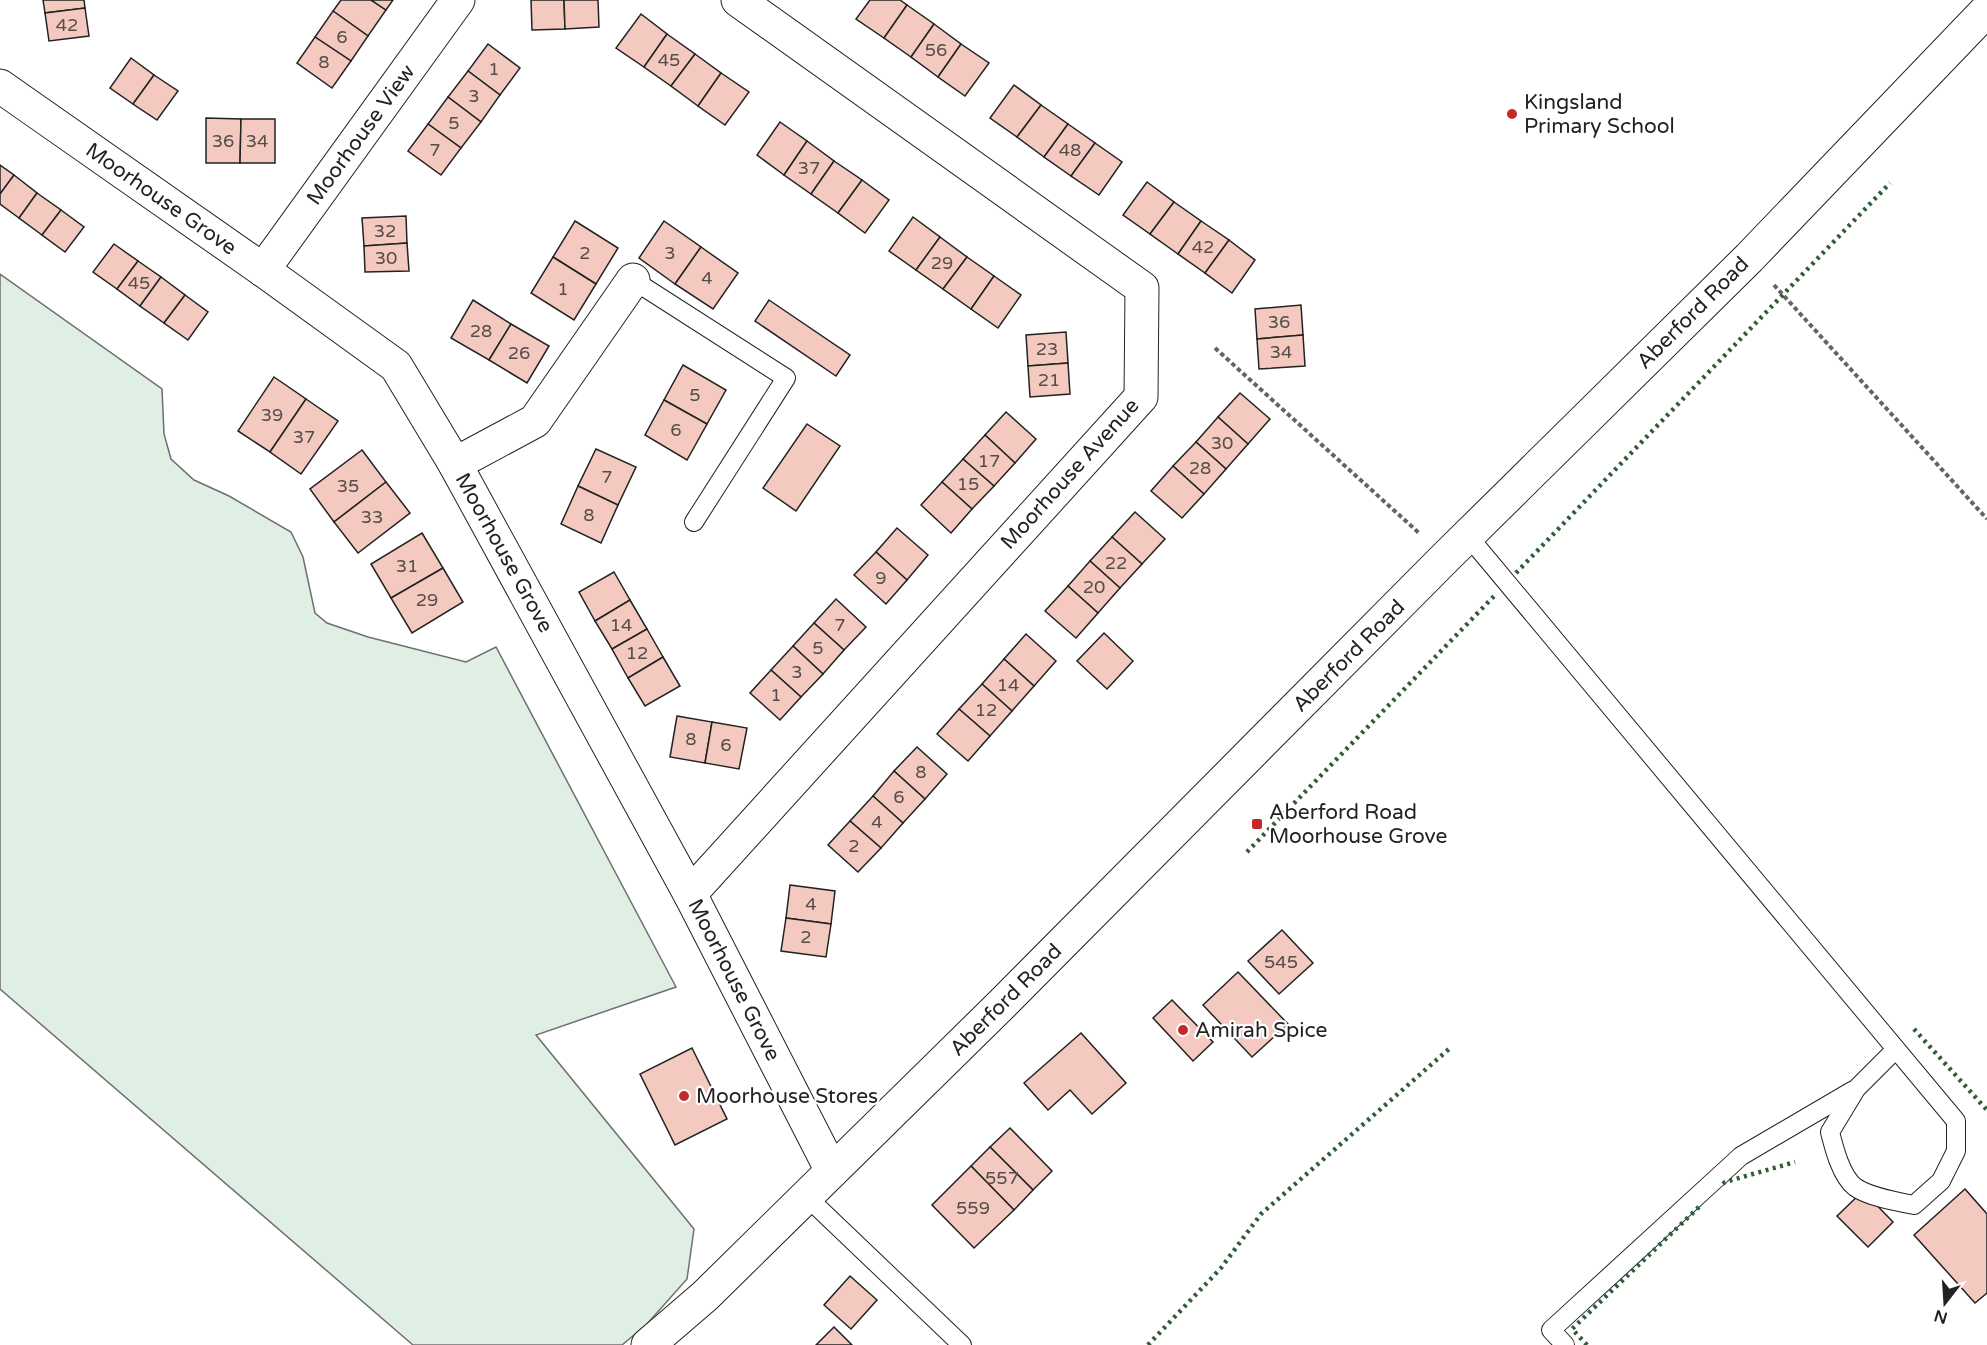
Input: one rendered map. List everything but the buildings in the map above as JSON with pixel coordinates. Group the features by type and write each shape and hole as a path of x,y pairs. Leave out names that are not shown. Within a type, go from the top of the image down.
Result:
{"street":[{"name":"Moorhouse View","path":"263,270 458,0"},
{"name":"Moorhouse Avenue","path":"690,894 1141,397 1142,288 738,0"},
{"name":"Aberford Road","path":"648,1345 705,1296 1002,1004 1457,547 1749,258 1987,10"},
{"name":"Moorhouse Grove","path":"0,86 396,366 455,464 690,894 832,1171"},
{"path":"455,464 535,421 633,280"},
{"name":"Aberford Road","path":"668,1345 705,1296"}],"lane":[{"path":"633,280 786,378 694,522"},
{"path":"1457,547 1896,1049 1956,1121 1956,1151 1941,1181 1914,1205 1888,1201 1854,1187 1837,1161 1830,1132 1856,1089 1896,1049"},
{"path":"1565,1345 1551,1330 1741,1156 1856,1089"},
{"path":"807,1197 962,1345"}],"path":[{"path":"1749,258 1987,519"},
{"path":"1215,348 1457,547"}],"green space":[{"path":"0,274 162,389 164,434 171,459 194,480 229,496 291,532 303,557 315,613 327,623 368,637 466,662 496,647 676,987 536,1035 694,1229 687,1279 647,1324 622,1345 413,1345 0,989"}],"hedge":[{"path":"1516,573 1890,183"},
{"path":"1247,852 1497,593"},
{"path":"1914,1029 1987,1110"},
{"path":"1148,1345 1221,1268 1261,1214 1449,1049"},
{"path":"1723,1184 1795,1162"},
{"path":"1587,1345 1572,1329 1701,1205"}],"place":[{"name":"Kingsland Primary School","path":"1512,114"},
{"name":"Aberford Road Moorhouse Grove","path":"1257,824"},
{"name":"Amirah Spice","path":"1183,1030"},
{"name":"Moorhouse Stores","path":"684,1096"}]}
